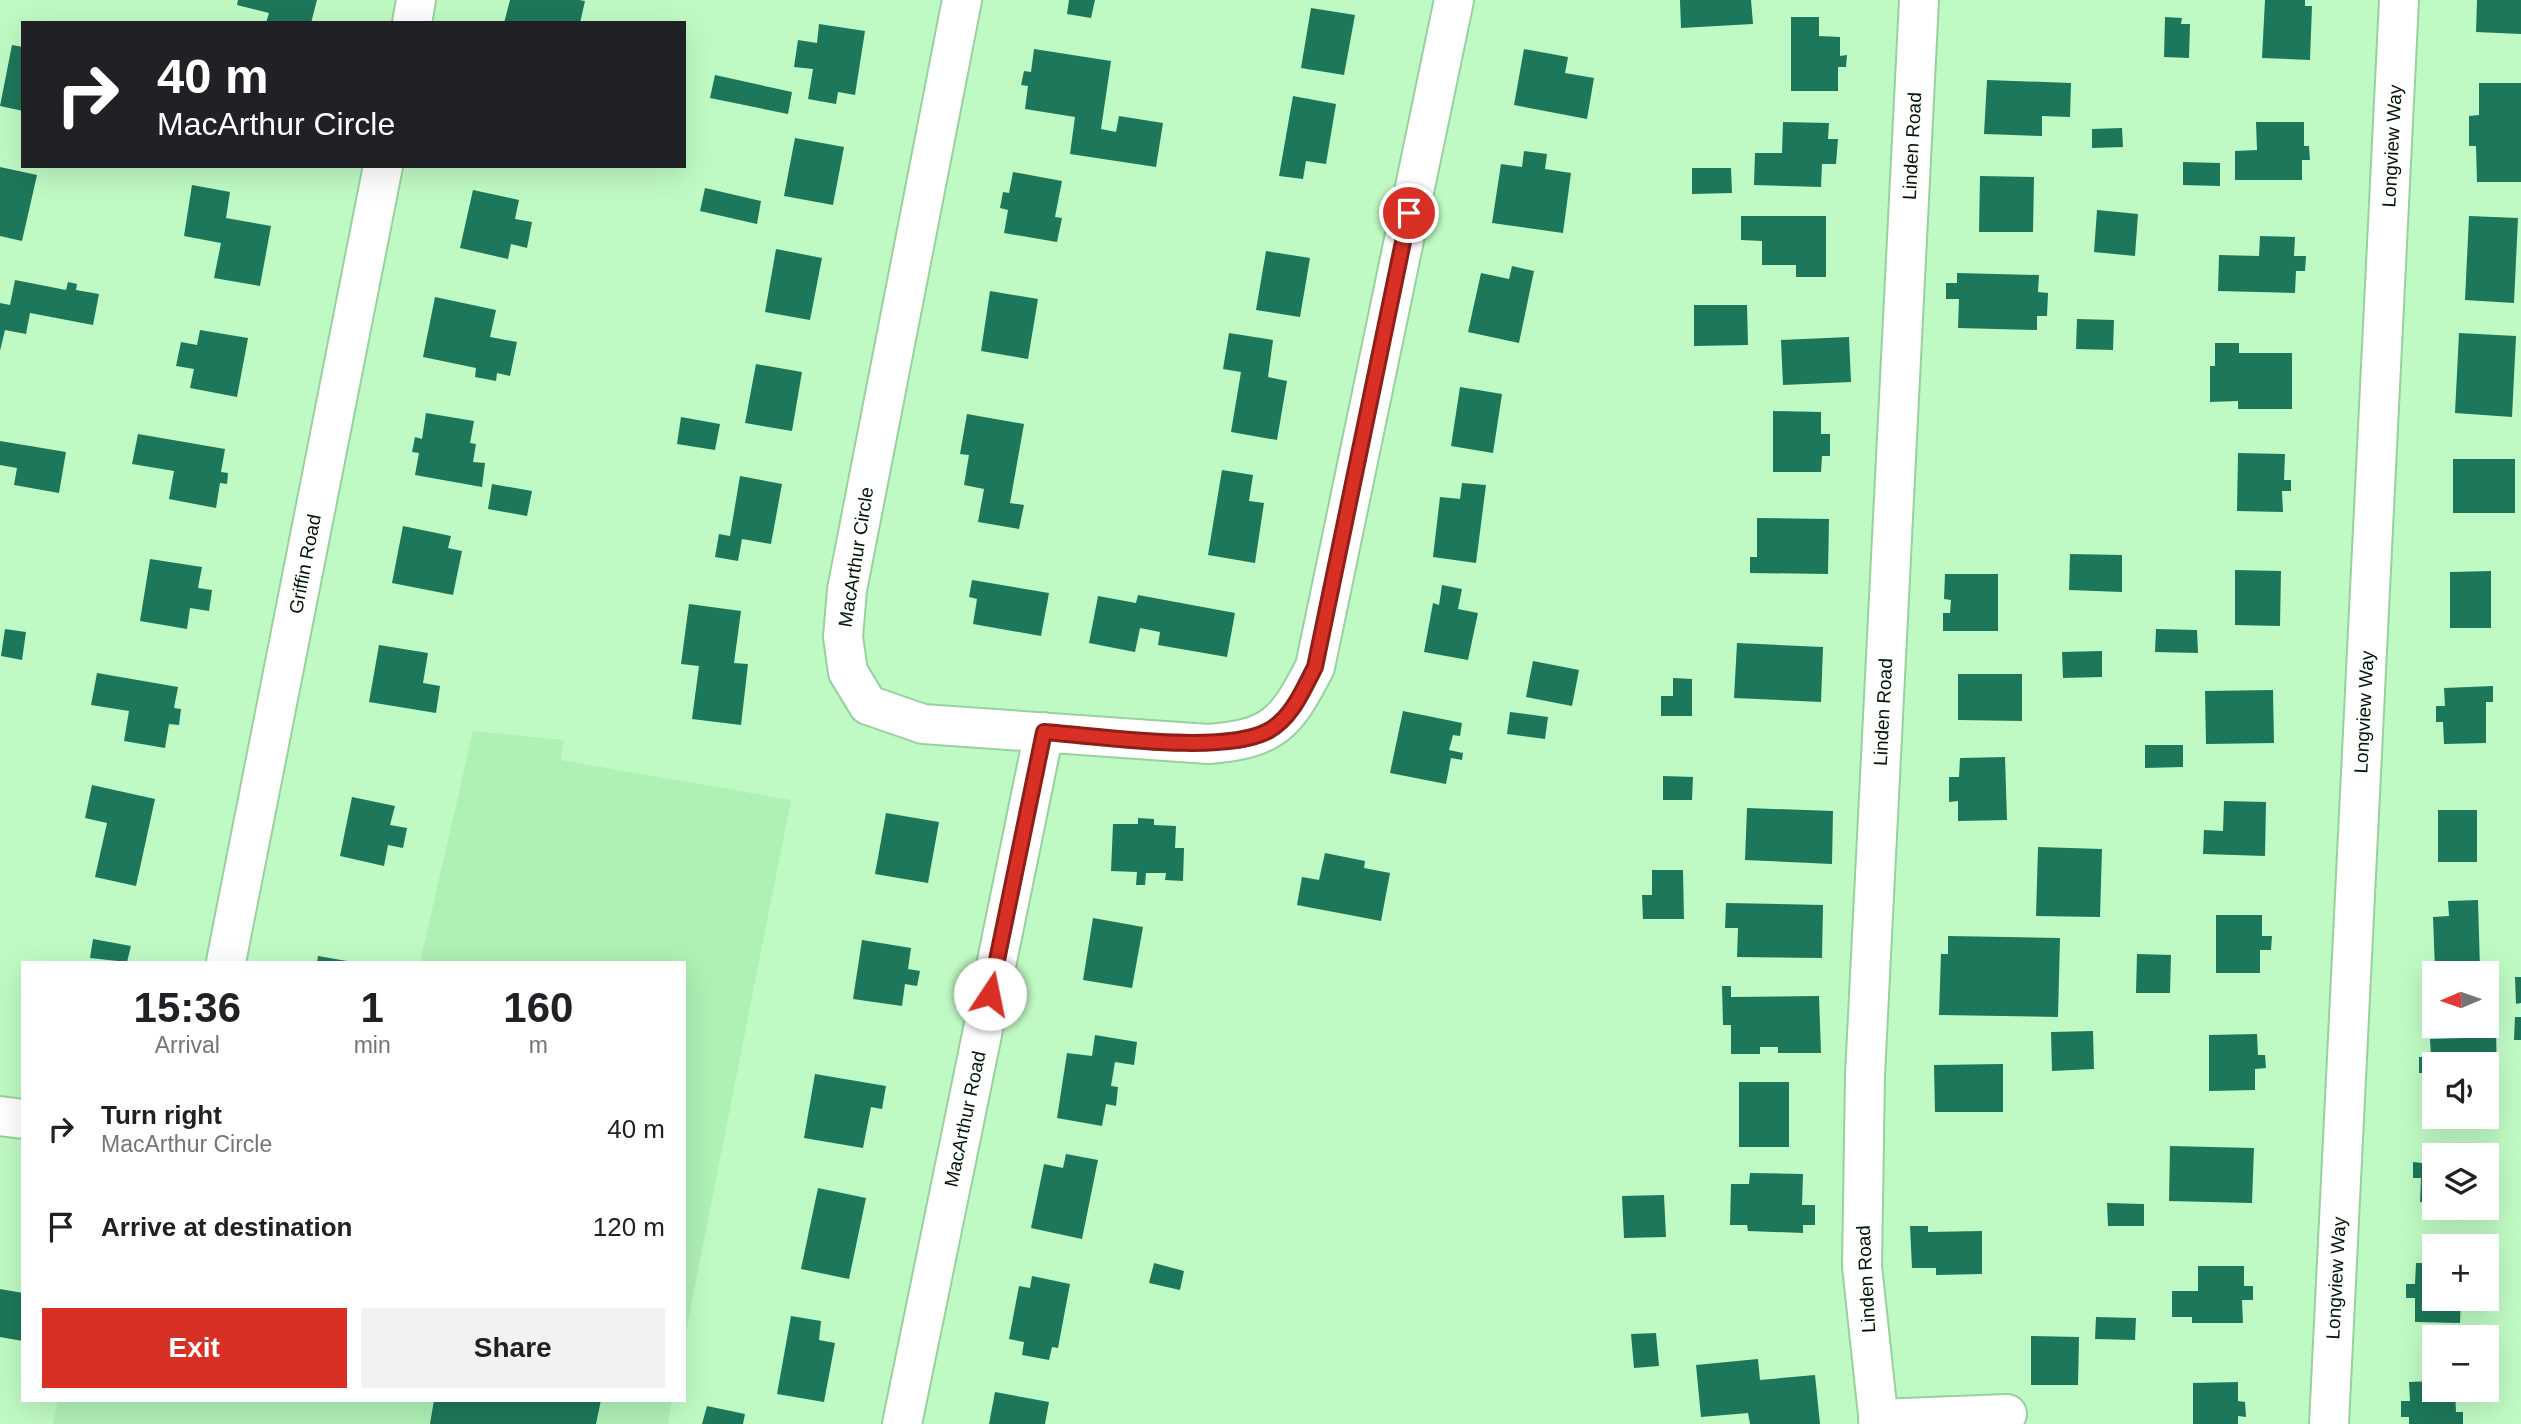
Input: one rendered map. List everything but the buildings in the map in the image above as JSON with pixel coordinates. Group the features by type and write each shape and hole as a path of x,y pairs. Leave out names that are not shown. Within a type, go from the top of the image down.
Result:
{"street":[{"path":"412,21 416,0"},
{"name":"MacArthur Circle","path":"962,0 857,539 843,637 848,672 868,705 923,724 1208,744 1244,741 1270,730 1294,708 1315,667 1454,0"},
{"name":"Linden Road","path":"1878,1421 1862,1266 1865,1075 1919,0"},
{"name":"Longview Way","path":"2329,1424 2399,0"},
{"name":"Griffin Road","path":"226,961 383,168"},
{"name":"MacArthur Road","path":"902,1424 1044,732"},
{"path":"0,1116 21,1119"},
{"path":"1878,1421 2007,1414"}],"shaded area":[{"path":"473,731 564,740 561,760 791,800 686,1331 686,961 420,961"},
{"path":"58,1402 672,1402 668,1424 53,1424"}],"route":[{"path":"990,994 1044,732 1208,744 1244,741 1270,730 1294,708 1315,667 1409,213"}]}
